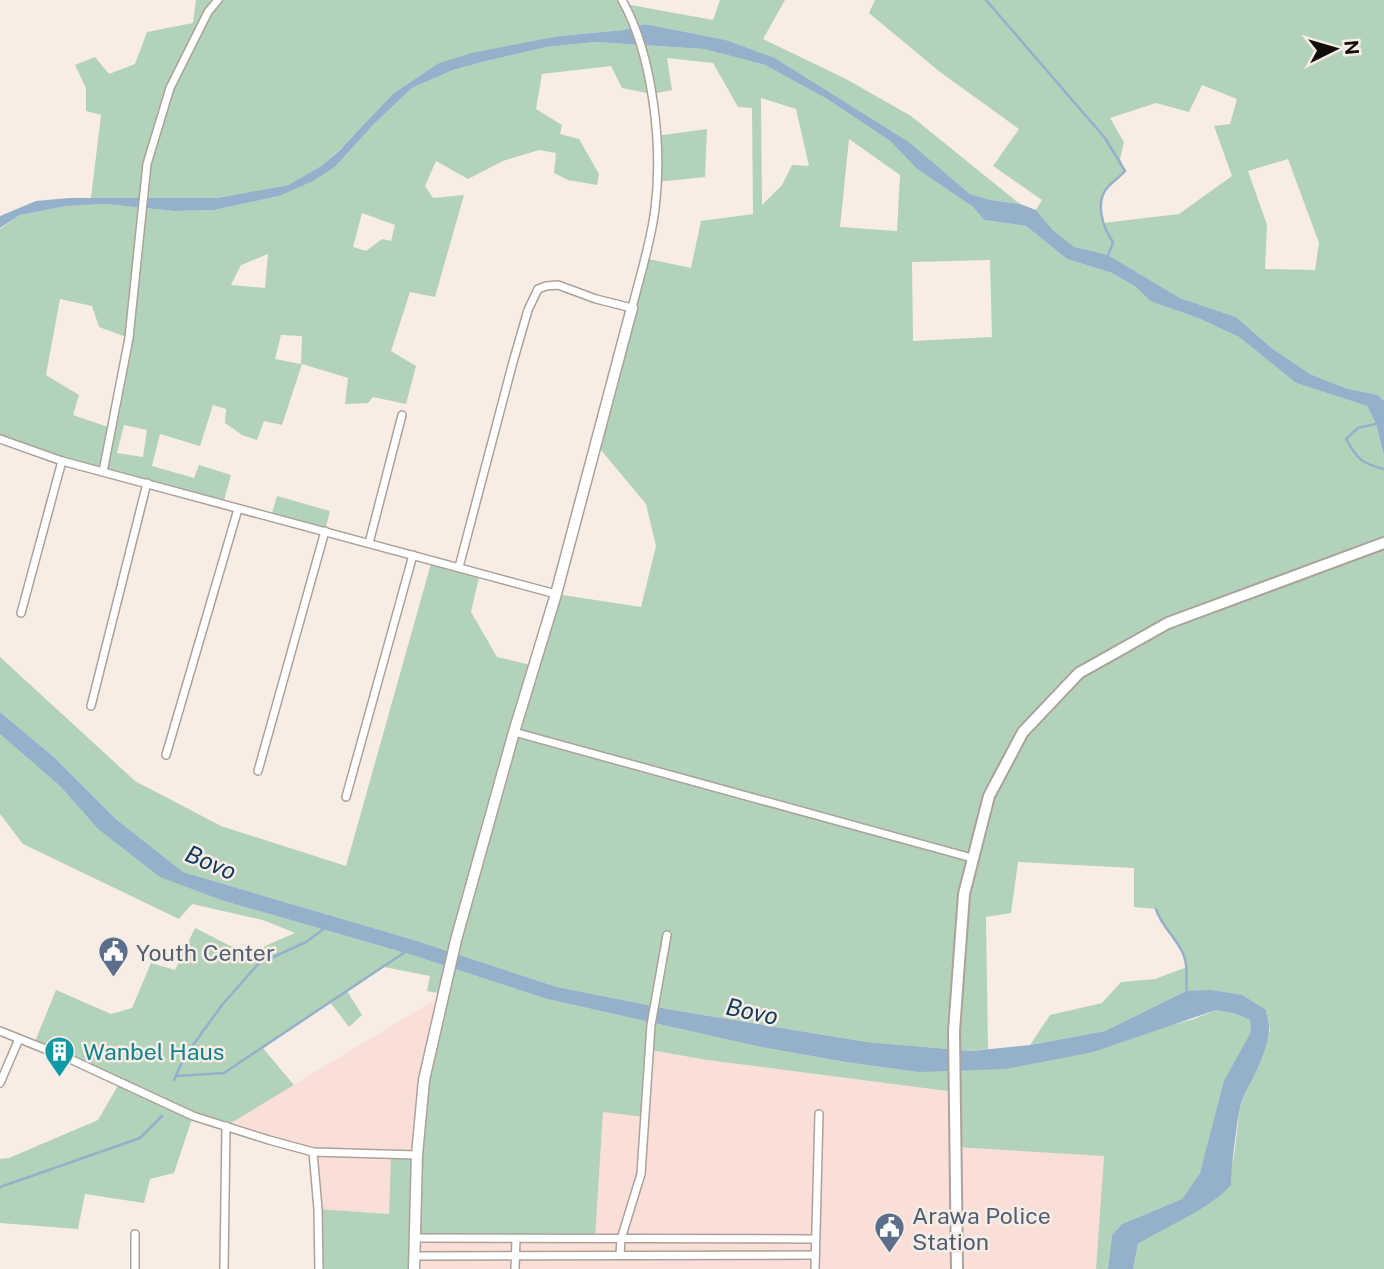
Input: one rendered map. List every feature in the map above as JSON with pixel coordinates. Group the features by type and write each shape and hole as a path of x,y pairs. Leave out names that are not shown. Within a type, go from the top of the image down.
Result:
{"main road":[{"path":"957,1269 954,1031 964,894 989,796 1023,732 1079,673 1168,623 1384,543"}],"street":[{"path":"103,472 129,338 147,164 165,100 190,44 218,0"},
{"path":"414,1269 417,1155 424,1080 448,974 514,732 556,594 632,308 655,209 656,136 652,94 643,52 622,0"},
{"path":"459,567 528,310 538,289 558,285 632,308"},
{"path":"369,543 402,415"},
{"path":"0,439 62,461 556,594"},
{"path":"21,613 62,461"},
{"path":"91,706 148,483"},
{"path":"166,755 238,509"},
{"path":"258,771 325,531"},
{"path":"346,797 414,555"},
{"path":"514,732 972,858"},
{"path":"620,1255 621,1239 641,1174 651,1025 667,935"},
{"path":"0,1031 70,1059 193,1116 313,1152 417,1155"},
{"path":"0,1083 19,1039"},
{"path":"815,1269 819,1114"},
{"path":"224,1269 226,1126"},
{"path":"313,1152 319,1269"},
{"path":"135,1234 135,1269"},
{"path":"414,1238 815,1239"},
{"path":"515,1269 516,1239"},
{"path":"414,1256 815,1255"}],"shaded area":[{"path":"444,994 417,1155 391,1155 389,1214 318,1209 313,1152 226,1126"},
{"path":"649,1050 956,1092 956,1147 1105,1156 1096,1269 414,1269 414,1238 595,1239 603,1112"}],"green space":[{"path":"196,0 622,0 625,4 713,20 720,0 785,0 763,39 846,79 911,116 1020,204 970,194 909,142 775,58 726,40 645,24 623,30 559,36 439,63 321,166 288,185 217,198 91,198 101,115 86,111 86,88 75,65 95,57 109,74 135,64 147,32 193,23"},
{"path":"875,0 1384,0 1384,401 1378,395 1345,388 1310,374 1273,349 1236,317 1180,298 1108,255 1074,248 1053,230 1036,210 1042,200 993,166 1019,129 940,72 869,13","holes":["1202,85 1237,99 1230,124 1214,126 1232,176 1179,214 1103,223 1104,191 1125,171 1120,159 1124,142 1110,118 1156,103 1189,112","1288,159 1319,243 1315,270 1265,269 1267,225 1248,171"]},
{"path":"595,42 704,49 765,65 827,99 890,141 917,169 973,207 984,220 1026,226 1067,259 1112,273 1136,287 1150,301 1198,318 1239,337 1296,383 1367,406 1376,424 1384,456 1384,1269 1133,1269 1138,1244 1230,1175 1240,1107 1270,1030 1266,1010 1186,991 1105,1031 1030,1045 1050,1015 1102,1003 1121,982 1155,979 1187,967 1156,909 1134,907 1134,868 1018,862 1011,913 986,917 988,1049 971,1051 867,1042 673,1010 557,987 414,940 183,872 116,819 54,757 0,712 0,657 135,781 221,826 346,866 432,560 480,573 471,612 497,657 535,666 556,594 641,607 656,546 646,504 596,444 644,258 691,268 701,221 753,214 752,108 738,107 713,63 667,58 672,90 652,94 622,88 611,66 542,74 536,109 562,125 560,134 579,139 599,174 597,185 568,180 554,173 556,153 539,150 503,161 468,179 436,161 425,186 433,198 464,195 435,297 410,292 391,351 416,366 406,404 373,397 368,403 345,404 348,378 302,364 282,425 264,421 257,440 242,435 225,423 226,409 213,405 200,446 160,434 152,466 194,478 199,465 231,475 223,504 0,439 0,229 20,215 67,206 105,204 174,211 214,210 279,196 336,166 372,126 412,88 453,70 547,47","holes":["761,98 796,109 809,166 792,165 782,185 762,205","849,139 900,175 897,231 840,227","362,213 395,225 391,241 382,239 366,251 353,247","268,254 265,288 231,285 241,265","990,260 992,337 913,341 912,262","60,299 92,306 99,327 129,338 111,428 73,415 79,395 46,375","281,335 302,336 301,364 275,359","124,425 147,430 143,457 117,453"]},
{"path":"707,129 705,177 656,182 656,136"},
{"path":"277,496 330,511 325,531 271,517"},
{"path":"0,734 61,787 97,828 224,901 412,955 547,999 761,1047 918,1072 1164,1027 1216,1010 1250,1020 1252,1032 1211,1137 1200,1173 1182,1199 1122,1224 1112,1235 1108,1269 1096,1269 1104,1156 956,1147 955,1092 707,1060 650,1050 645,1117 603,1112 595,1239 415,1238 414,1269 319,1269 318,1209 389,1214 391,1155 417,1155 424,1080 443,994 427,991 430,976 384,967 347,991 362,1015 349,1027 330,1002 262,1047 294,1085 226,1126 193,1116 174,1173 150,1179 144,1203 85,1194 78,1229 0,1223 0,1159 9,1158 98,1120 120,1082 34,1044 56,990 111,1014 132,1008 151,963 175,970 195,928 254,958 265,946 295,933 263,920 192,904 179,919 23,844 0,814"}],"water":[{"path":"645,24 726,40 775,58 909,142 970,194 1036,210 1053,230 1074,247 1108,255 1180,298 1236,317 1273,349 1310,374 1345,388 1378,395 1384,401 1384,456 1376,424 1367,406 1296,383 1239,337 1198,318 1150,301 1136,287 1112,273 1067,259 1026,226 984,220 973,207 917,169 890,141 827,99 765,65 704,49 595,42 547,47 482,62 453,70 412,88 372,126 336,166 313,181 279,196 214,210 174,211 105,204 67,206 20,215 0,228 0,216 36,201 69,198 217,198 288,185 321,166 340,150 393,94 439,63 472,53 559,36 623,30"},
{"path":"0,712 54,757 116,819 183,872 414,940 557,987 673,1010 867,1042 971,1051 1030,1045 1105,1031 1186,991 1211,990 1242,995 1266,1010 1269,1029 1265,1051 1241,1104 1231,1185 1211,1203 1138,1244 1133,1269 1108,1269 1112,1235 1122,1224 1182,1199 1200,1173 1224,1081 1251,1032 1250,1020 1236,1014 1216,1010 1093,1052 1005,1069 918,1072 761,1047 547,999 412,955 224,901 160,877 97,828 61,787 0,734"}],"waterway":[{"path":"986,0 1105,138 1125,171 1108,187 1101,200 1103,222 1113,242 1108,256"},
{"path":"1384,422 1358,428 1346,439 1361,460 1384,469"},
{"path":"1156,909 1184,956 1187,994"},
{"path":"174,1080 185,1056 222,1005 258,964 306,942 325,928"},
{"path":"176,1076 224,1073 405,952"},
{"path":"0,1187 140,1138 162,1116"}],"place":[{"name":"Youth Center","path":"113,979"},
{"name":"Wanbel Haus","path":"60,1078"},
{"name":"Arawa Police Station","path":"889,1255"}],"water label":[{"name":"Bovo","path":"211,862"},
{"name":"Bovo","path":"752,1011"}]}
